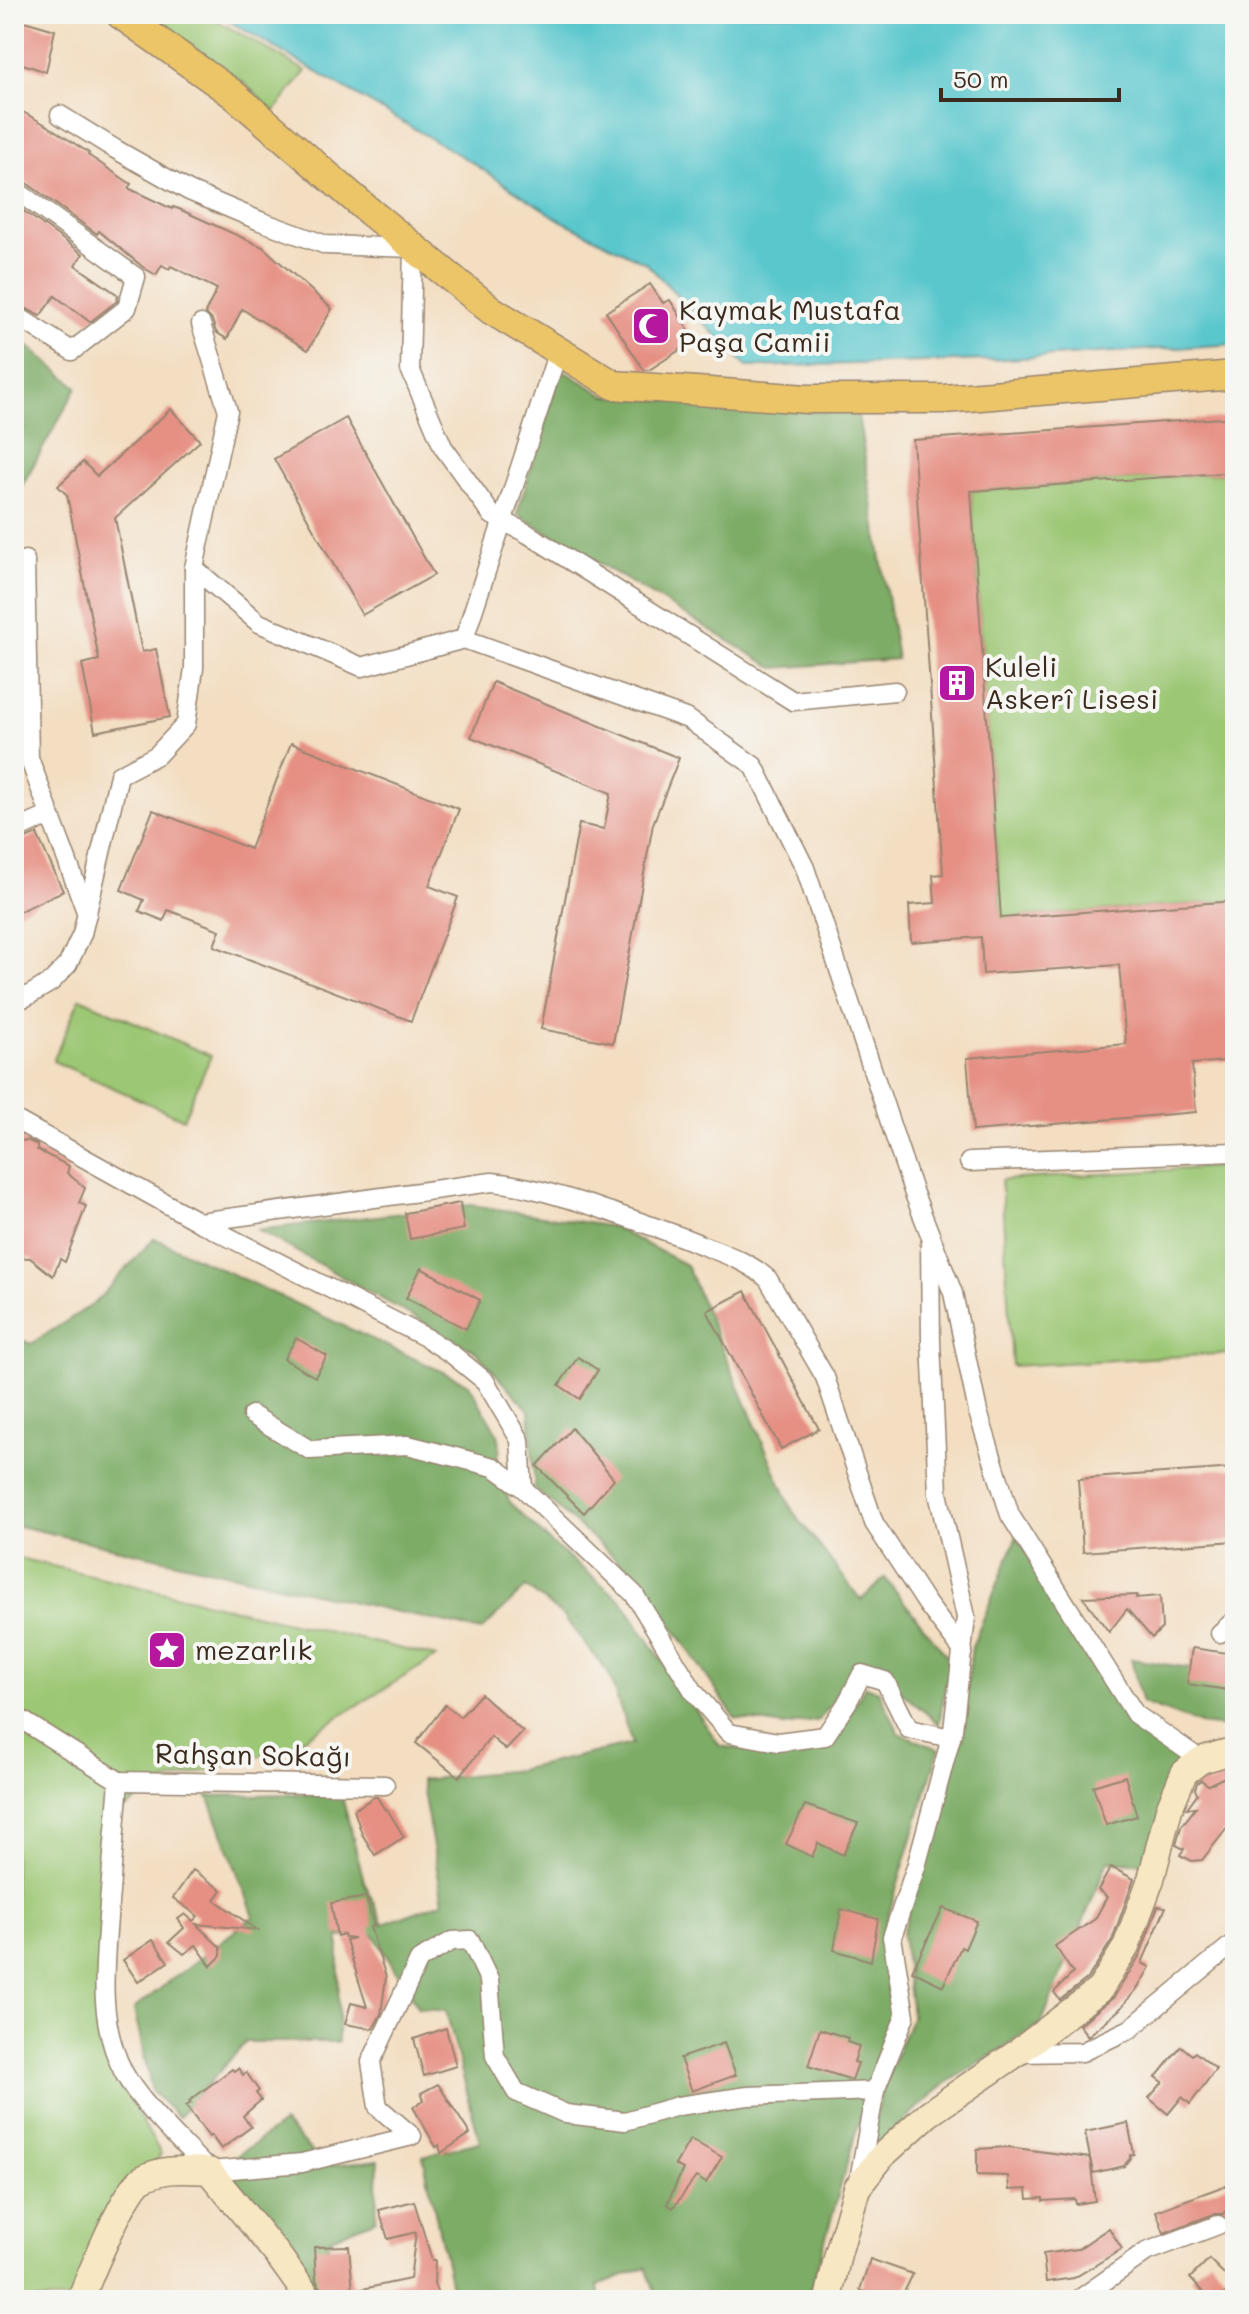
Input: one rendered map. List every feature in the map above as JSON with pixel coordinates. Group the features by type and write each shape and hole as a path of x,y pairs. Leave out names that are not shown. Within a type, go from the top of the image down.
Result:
{"main road":[{"path":"120,14 233,94 413,248 491,310 614,385 807,399 944,399 1235,375"}],"street":[{"path":"60,115 189,191 273,226 326,245 413,248 410,369 443,447 492,515 528,534 793,701 895,691"},
{"path":"14,189 136,277 127,308 72,351 14,314"},
{"path":"14,1001 51,982 68,964 82,934 119,775 157,755 186,724 194,668 194,568 228,411 201,324"},
{"path":"464,639 558,351"},
{"path":"25,560 29,758 87,914"},
{"path":"194,568 259,623 362,667 464,639 688,719 754,766 805,868 913,1191 953,1293 978,1412 1010,1515 1135,1714 1201,1760"},
{"path":"14,831 50,815"},
{"path":"14,1119 199,1222 427,1338 453,1355 485,1381 520,1440 523,1488"},
{"path":"969,1162 1235,1152"},
{"path":"199,1222 492,1182 544,1191 661,1228 743,1261 768,1279 825,1377 874,1523 927,1604 963,1651"},
{"path":"828,2300 857,2188 875,2091 905,2016 892,1937 916,1867 951,1738 963,1651 966,1617 938,1493 930,1233"},
{"path":"252,1415 310,1450 408,1445 494,1467 523,1488 634,1594 694,1692 729,1733 778,1742 825,1736 862,1674 885,1681 909,1729 951,1738"},
{"path":"1220,1633 1235,1620"},
{"path":"14,1715 119,1781 103,1976 105,2015 112,2042 125,2074 146,2102 209,2171 310,2300"},
{"path":"857,2188 883,2155 928,2114 1017,2053 1100,1989 1126,1947 1151,1879 1169,1809 1184,1773 1201,1760 1235,1750"},
{"name":"Rahşan Sokağı","path":"119,1781 385,1785"},
{"path":"80,2300 104,2241 139,2181 166,2170 209,2171 302,2163 412,2136 378,2107 371,2062 419,1960 452,1941 470,1940 489,1980 495,2056 516,2092 566,2114 625,2121 678,2106 748,2096 875,2091"},
{"path":"1017,2053 1082,2052 1130,2029 1235,1942"},
{"path":"1078,2300 1146,2252 1218,2225"}],"green space":[{"path":"148,14 205,14 306,71 274,112 244,83"},
{"path":"14,334 77,387 14,500"},
{"path":"561,369 606,396 858,415 897,659 774,668 517,514"},
{"path":"1235,472 1235,901 1001,918 971,491"},
{"path":"80,998 211,1056 183,1119 53,1061"},
{"path":"1235,1166 1235,1353 1012,1366 1001,1180"},
{"path":"471,1205 613,1227 686,1265 792,1510 861,1600 885,1578 950,1660 939,1724 864,1660 819,1720 784,1726 735,1718 641,1580 535,1489 529,1410 475,1351 258,1230"},
{"path":"154,1238 469,1384 499,1437 500,1449 494,1467 510,1503 551,1543 621,1600 720,1746 774,1754 833,1744 865,1686 879,1691 899,1733 939,1749 883,1933 890,2013 808,2300 658,2300 646,2267 598,2285 600,2300 454,2300 423,2156 480,2142 446,2011 418,2008 374,1935 339,1937 338,2042 246,2042 178,2117 152,2092 134,2009 254,1916 208,1796 341,1793 364,1881 383,1924 443,1902 421,1780 518,1770 632,1744 609,1674 564,1617 526,1587 481,1631 14,1525 14,1337 31,1344 96,1302"},
{"path":"1017,1536 1129,1725 1190,1760 1146,1864 1108,1861 1041,2024 939,2088 871,2153 881,2093 912,2016 902,1934 960,1740 972,1647"},
{"path":"14,1557 436,1657 288,1748 156,1785 116,1816 100,2049 161,2154 86,2269 79,2300 14,2300"},
{"path":"1131,1659 1222,1673 1235,1666 1235,1727 1203,1725 1142,1703"},
{"path":"283,2123 313,2153 333,2166 378,2160 376,2219 331,2238 314,2295 273,2221 223,2166"}],"water":[{"path":"217,14 1235,14 1235,344 991,360 747,367 646,263 560,220 468,160"}],"building":[{"path":"14,18 55,30 46,72 14,61"},
{"path":"14,107 89,153 131,184 128,188 263,247 332,309 308,350 242,309 227,339 216,332 212,320 205,313 217,289 171,266 169,269 162,265 156,275 99,231 97,234 14,177"},
{"path":"14,204 83,254 75,265 118,295 117,301 90,322 55,296 40,316 14,302"},
{"name":"Kaymak Mustafa Paşa Camii","path":"650,284 663,303 670,300 695,340 649,370 644,370 606,312"},
{"path":"171,409 200,441 115,518 142,652 156,649 170,717 95,732 82,664 99,660 67,495 58,486 83,462 97,476"},
{"name":"Kuleli Askerî Lisesi","path":"1235,417 1235,472 971,491 1001,918 1235,901 1235,1060 1192,1064 1196,1112 973,1131 967,1058 1126,1044 1119,965 983,974 981,937 911,942 909,905 935,903 933,875 943,874 913,440"},
{"path":"346,418 434,575 362,615 274,459"},
{"path":"493,682 679,758 653,824 613,1043 541,1029 579,824 604,829 611,793 471,737"},
{"path":"291,743 459,809 429,886 458,897 411,1021 214,946 220,930 168,910 164,921 139,911 144,900 121,890 153,810 250,849"},
{"path":"37,834 63,891 14,914 14,844"},
{"path":"14,1140 29,1141 37,1145 37,1150 69,1166 67,1173 85,1188 79,1203 86,1206 65,1262 60,1259 53,1276 30,1258 14,1257"},
{"path":"460,1203 464,1229 410,1239 405,1213"},
{"path":"421,1268 480,1300 466,1329 406,1298"},
{"path":"745,1291 819,1429 781,1449 707,1311"},
{"path":"296,1338 327,1356 315,1377 284,1359"},
{"path":"578,1357 598,1370 580,1399 559,1385"},
{"path":"572,1428 614,1479 584,1513 537,1466"},
{"path":"1235,1468 1235,1541 1083,1552 1078,1479"},
{"path":"1137,1595 1136,1598 1160,1596 1162,1628 1152,1638 1127,1609 1109,1632 1083,1597"},
{"path":"1192,1648 1235,1654 1235,1691 1187,1684"},
{"path":"481,1694 523,1732 506,1750 491,1737 459,1777 416,1743 445,1705 460,1717"},
{"path":"1235,1772 1235,1818 1202,1860 1192,1861 1180,1855 1184,1849 1176,1845 1181,1827 1196,1807 1187,1808 1197,1794 1197,1783 1201,1780 1208,1785"},
{"path":"1125,1776 1137,1816 1106,1825 1093,1786"},
{"path":"374,1797 387,1809 404,1837 375,1855 362,1834 354,1810"},
{"path":"805,1805 858,1823 843,1855 818,1843 812,1857 786,1844"},
{"path":"1111,1867 1134,1879 1112,1940 1088,1978 1060,2000 1054,1992 1073,1973 1055,1946 1095,1919 1107,1897 1098,1890"},
{"path":"193,1870 222,1890 215,1900 257,1930 196,1924 221,1948 221,1956 211,1966 196,1945 184,1954 169,1942 184,1928 178,1919 185,1914 193,1921 198,1916 173,1898"},
{"path":"366,1897 374,1926 370,1927 386,1977 381,2014 373,2029 345,2024 351,2003 367,2007 346,1940 354,1938 345,1937 344,1934 337,1936 331,1903"},
{"path":"1158,1906 1166,1907 1142,1963 1150,1967 1138,1988 1119,2010 1088,2036 1079,2025 1114,1997 1140,1955"},
{"path":"943,1908 977,1921 943,1986 912,1971"},
{"path":"841,1909 878,1919 871,1961 834,1950"},
{"path":"153,1940 168,1962 138,1982 123,1960"},
{"path":"446,2028 456,2066 424,2076 414,2039"},
{"path":"820,2029 848,2038 847,2042 859,2046 854,2062 858,2063 852,2080 808,2066"},
{"path":"724,2043 736,2075 692,2091 680,2058"},
{"path":"1181,2046 1192,2055 1195,2052 1216,2069 1190,2104 1182,2097 1168,2114 1149,2098 1163,2082 1156,2077"},
{"path":"238,2068 243,2075 246,2072 259,2091 256,2093 261,2100 243,2116 251,2127 221,2149 186,2106 232,2069"},
{"path":"438,2084 470,2134 441,2153 439,2145 436,2147 413,2107 424,2100 421,2093"},
{"path":"1128,2123 1134,2154 1130,2155 1124,2166 1093,2173 1085,2132"},
{"path":"690,2139 722,2157 706,2183 696,2177 673,2208 667,2204 683,2169 675,2165"},
{"path":"1008,2147 1090,2158 1095,2201 1076,2204 1075,2199 1028,2199 1027,2189 1009,2190 1008,2176 977,2175 977,2149"},
{"path":"1235,2182 1235,2202 1223,2214 1214,2214 1164,2233 1156,2211"},
{"path":"414,2201 432,2260 435,2260 434,2283 438,2294 422,2300 326,2300 316,2281 314,2247 349,2246 353,2291 410,2279 416,2232 388,2239 379,2210"},
{"path":"1109,2228 1122,2249 1074,2278 1046,2282 1043,2254 1078,2249"},
{"path":"870,2259 913,2274 900,2300 870,2300 872,2295 860,2290"},
{"path":"1209,2259 1235,2285 1218,2300 1210,2300 1190,2278"}],"place":[{"name":"Kaymak Mustafa Paşa Camii","path":"651,326"},
{"name":"Kuleli Askerî Lisesi","path":"957,683"},
{"name":"mezarlık","path":"167,1650"}]}
